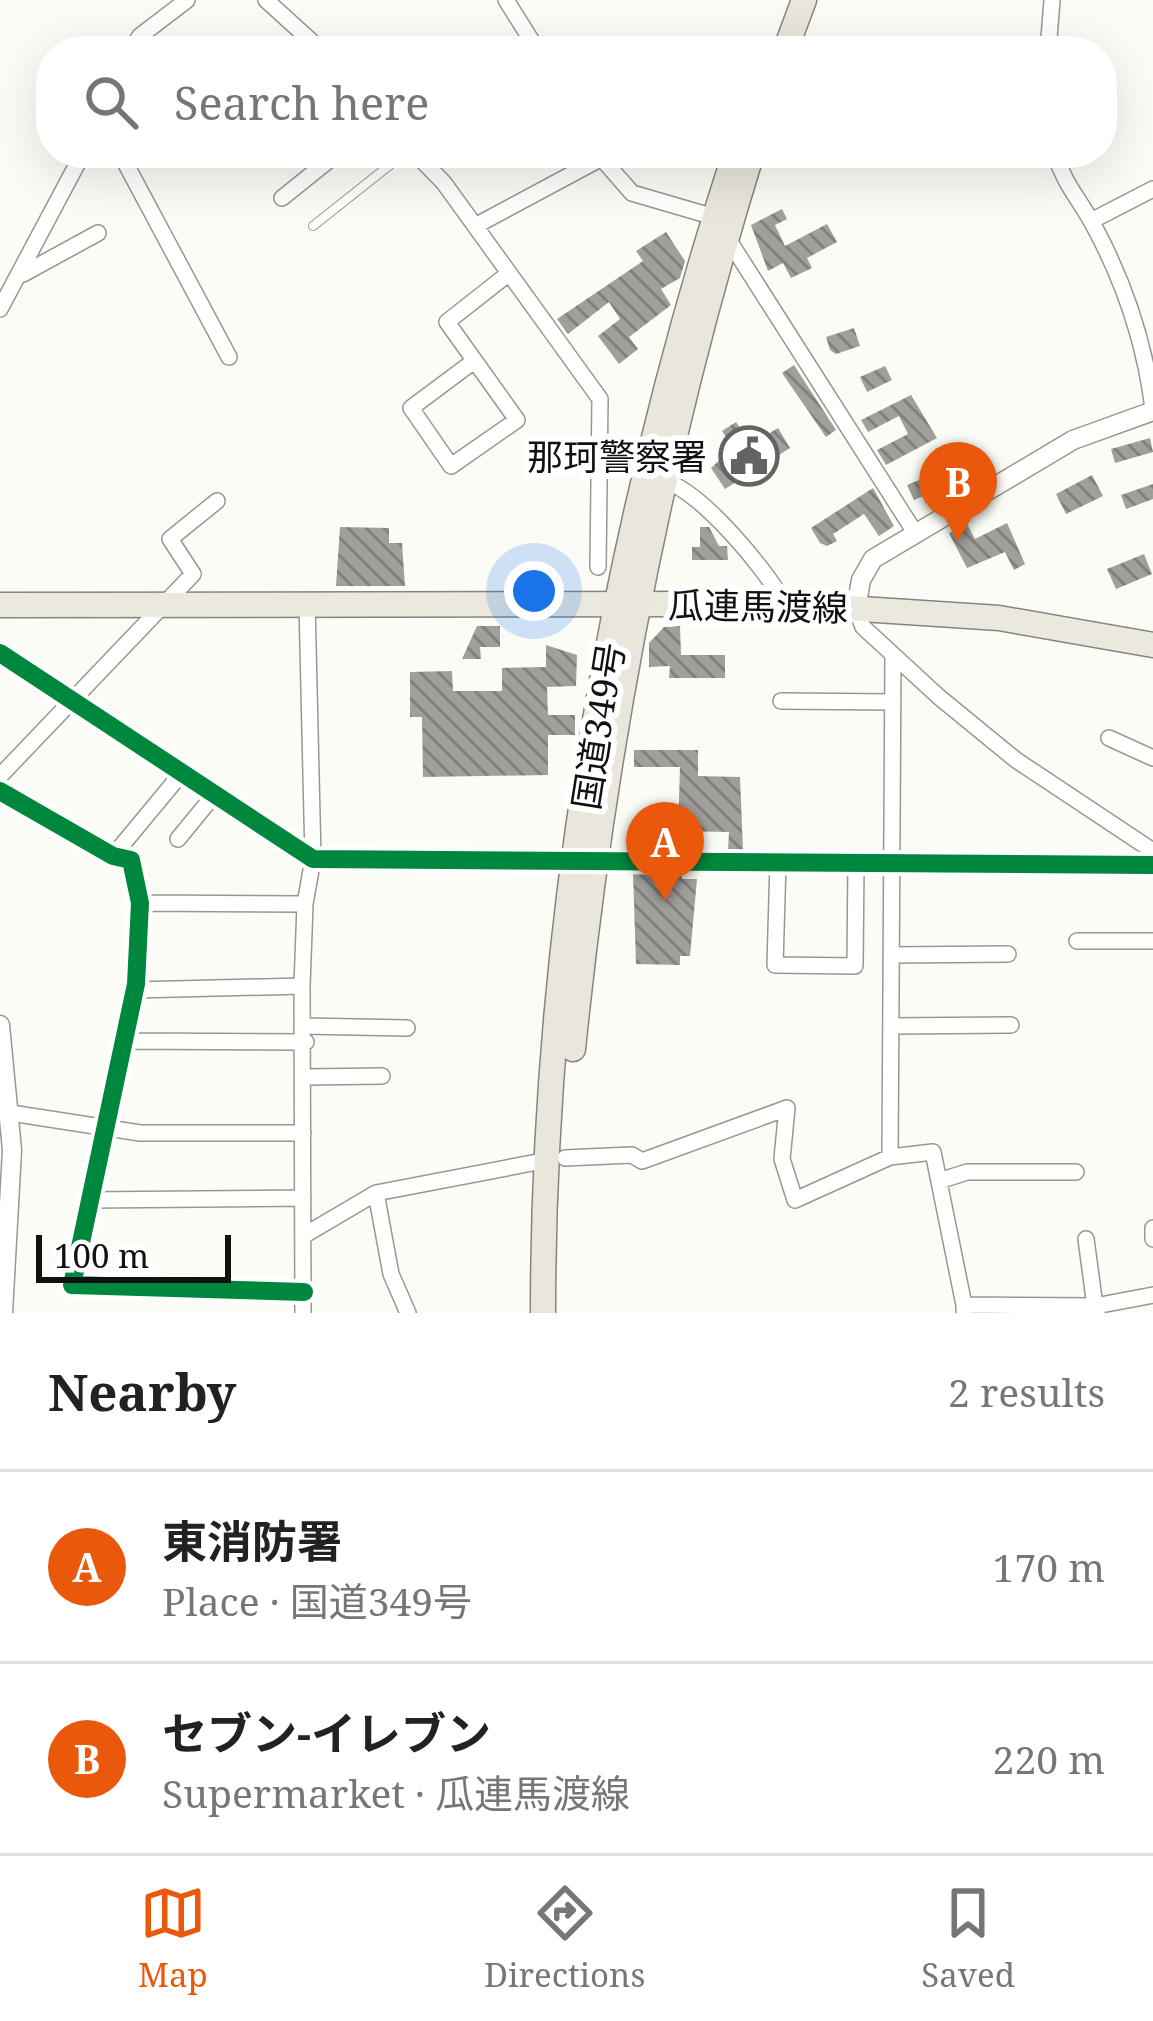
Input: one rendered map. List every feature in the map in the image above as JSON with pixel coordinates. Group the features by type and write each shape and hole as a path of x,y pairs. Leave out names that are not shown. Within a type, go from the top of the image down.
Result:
{"highway":[{"path":"774,36 787,0"},
{"path":"791,36 804,0"},
{"name":"国道349号","path":"627,604 663,480 731,168"},
{"name":"国道349号","path":"543,1313 585,860 627,604 720,227 746,168"},
{"name":"国道349号","path":"557,1159 560,1313"}],"main road":[{"name":"瓜連馬渡線","path":"0,605 785,604 999,618 1153,645"}],"street":[{"path":"140,36 187,0"},
{"path":"266,0 306,36"},
{"path":"506,0 529,36"},
{"path":"1049,36 1052,0"},
{"path":"0,309 75,168"},
{"path":"128,168 229,357"},
{"path":"281,197 319,168"},
{"path":"427,168 600,399 598,566"},
{"path":"475,226 578,168"},
{"path":"610,168 632,193 720,227 914,531"},
{"path":"1059,168 1127,293 1144,351 1153,410 1073,440 914,531 873,559 861,580 856,608 863,627 893,656 1016,760 1153,851"},
{"path":"1091,221 1153,189"},
{"path":"12,279 98,233"},
{"path":"474,361 411,408 451,466 517,420 447,322 508,274"},
{"path":"663,480 680,485 704,508 773,582 785,604"},
{"path":"0,776 193,574 170,539 218,501"},
{"path":"303,1313 306,1034 302,986 304,904 313,859 307,603"},
{"path":"0,653 313,859 1153,865"},
{"path":"890,1157 893,656"},
{"path":"781,701 892,702"},
{"path":"1109,738 1153,758"},
{"path":"113,856 182,774"},
{"path":"0,791 113,856 131,860 140,903 135,990 72,1286 304,1292"},
{"path":"178,839 214,795"},
{"path":"778,862 775,965 855,966 856,862"},
{"path":"140,903 304,904"},
{"path":"1077,941 1153,941"},
{"path":"891,955 1008,954"},
{"path":"135,990 302,986"},
{"path":"0,1025 4,1092 11,1113 11,1229 3,1313"},
{"path":"891,1026 1011,1025"},
{"path":"124,1041 406,1028"},
{"path":"305,1077 382,1076"},
{"path":"303,1236 376,1193 557,1159 632,1155 643,1161 787,1108 782,1159 795,1200 890,1157 933,1152 964,1309 1096,1310 1153,1294"},
{"path":"11,1113 104,1129 303,1133"},
{"path":"939,1180 967,1172 1076,1172"},
{"path":"376,1193 391,1274 408,1313"},
{"path":"89,1200 303,1198"},
{"path":"1153,1228 1153,1239"},
{"path":"1086,1239 1096,1310"},
{"path":"214,1313 215,1293"}],"lane":[{"path":"314,226 386,168"}],"building":[{"path":"782,209 787,219 775,225 785,246 827,224 837,242 807,258 812,268 791,278 783,263 768,271 751,225"},
{"path":"666,232 685,261 680,278 661,289 671,305 629,337 638,349 619,364 598,336 620,319 609,302 568,334 557,319 643,261 636,251"},
{"path":"854,328 860,346 836,354 830,350 826,337"},
{"path":"794,365 836,430 826,437 782,373"},
{"path":"885,366 892,380 867,392 860,377"},
{"path":"911,395 937,438 886,465 877,450 908,434 899,416 868,432 861,420"},
{"name":"那珂警察署","path":"736,422 751,444 778,428 790,448 725,489 711,468 733,447 722,431"},
{"path":"1150,438 1153,452 1115,463 1111,449"},
{"path":"936,473 943,488 914,500 907,485"},
{"path":"1092,475 1103,496 1066,514 1056,494"},
{"path":"1153,484 1153,499 1126,509 1121,495"},
{"path":"873,488 894,526 879,536 864,514 833,534 837,541 827,546 820,543 811,528"},
{"path":"1007,523 1025,564 1014,570 1005,552 967,568 949,533 967,524 975,539"},
{"path":"340,527 389,528 389,543 402,543 405,586 336,586"},
{"path":"700,527 709,527 719,546 727,546 728,560 692,560 692,547 700,547"},
{"path":"1144,554 1152,574 1116,589 1107,569"},
{"path":"477,626 500,626 500,647 480,647 481,659 462,659"},
{"path":"680,626 681,655 725,655 725,678 669,678 670,666 649,667 649,643 664,627"},
{"path":"546,645 577,655 576,686 547,687 548,715 575,715 575,735 548,735 548,775 423,777 422,717 410,717 410,672 452,671 453,691 502,691 502,668 546,667"},
{"path":"634,750 698,750 698,776 740,777 743,850 728,850 729,832 678,831 680,767 634,767"},
{"path":"633,873 697,879 690,956 680,956 680,965 636,964"}],"cycle path":[{"path":"0,653 313,859 1153,865"},
{"path":"0,791 113,856 131,860 140,903 136,984 72,1285 304,1292"}],"place":[{"name":"那珂警察署","path":"749,456"},
{"name":"セブン-イレブン","path":"958,541"},
{"name":"東消防署","path":"665,901"}]}
